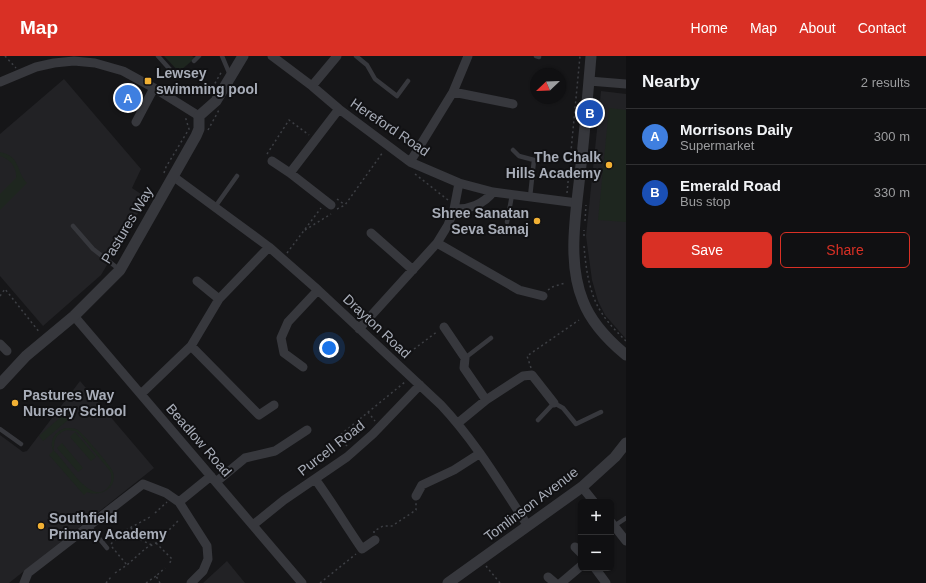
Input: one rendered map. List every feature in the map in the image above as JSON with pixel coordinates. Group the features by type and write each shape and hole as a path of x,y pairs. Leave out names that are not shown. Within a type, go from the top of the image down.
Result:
{"street":[{"path":"0,82 36,67 54,63 74,61 95,63 123,71 199,116 216,101 227,73 243,56"},
{"name":"Hereford Road","path":"272,56 312,86 339,109 410,162 459,183 494,192 577,202"},
{"path":"312,86 337,56"},
{"path":"410,162 453,92 468,56"},
{"path":"591,56 574,228 574,260 578,286 583,302 596,323 615,346 626,355"},
{"path":"589,81 626,84"},
{"path":"136,122 154,88"},
{"path":"453,92 513,104"},
{"path":"290,173 339,109"},
{"name":"Pastures Way","path":"0,384 26,356 74,316 120,270 169,175 196,136 199,129 199,116"},
{"path":"272,161 328,203"},
{"name":"Drayton Road","path":"169,175 215,206 269,247 318,290 420,385 458,423 528,526"},
{"path":"359,329 437,242 448,225 454,209 459,183"},
{"path":"454,209 465,210 488,198 494,192"},
{"path":"371,233 413,270"},
{"path":"437,242 519,290 543,296"},
{"path":"141,394 191,346 219,299 269,247"},
{"path":"197,281 219,299"},
{"path":"303,367 284,353 281,338 288,322 318,290"},
{"name":"Beadlow Road","path":"74,316 302,583"},
{"path":"444,327 465,358 464,368 486,400"},
{"path":"191,346 259,415 274,405"},
{"path":"458,423 486,400 523,376 532,375 554,403"},
{"name":"Purcell Road","path":"253,525 284,500 353,452 395,413 420,385"},
{"path":"176,500 213,479 245,458 275,450 306,430"},
{"name":"Tomlinson Avenue","path":"448,583 582,487 615,457 626,443"},
{"path":"416,496 422,485 454,470 479,454"},
{"path":"316,479 344,524 362,549 375,540"},
{"path":"24,583 28,573 143,484 166,493 176,500 207,546 208,559 203,571 191,583"},
{"path":"582,487 592,499"},
{"path":"614,525 626,541"},
{"path":"562,583 578,569"},
{"path":"597,571 606,583"}],"lane":[{"path":"158,56 175,75"},
{"path":"194,61 199,56"},
{"path":"222,56 227,73"},
{"path":"356,56 367,65 375,80 397,96 408,81"},
{"path":"513,150 519,156 534,160 530,197"},
{"path":"215,206 237,176"},
{"path":"507,222 512,195"},
{"path":"73,226 93,249 120,270"},
{"path":"465,358 491,338"},
{"path":"538,420 554,403 563,408 576,424 601,412"},
{"path":"0,429 20,444"},
{"path":"614,524 626,518"},
{"path":"89,526 107,548"}],"path":[{"path":"5,56 16,68 13,72 15,77"},
{"path":"567,193 580,56"},
{"path":"210,92 227,73"},
{"path":"169,175 166,167 189,129 185,116"},
{"path":"272,161 267,155 289,120 316,140"},
{"path":"304,230 345,205 388,145"},
{"path":"282,259 304,230 328,203"},
{"path":"584,230 583,241 585,265 593,297 603,315 626,341"},
{"path":"543,296 552,287 566,283"},
{"path":"0,296 5,289 42,334"},
{"path":"532,375 527,356 579,320"},
{"path":"396,363 444,327"},
{"path":"353,452 339,436 411,377"},
{"path":"368,412 375,421"},
{"path":"375,540 374,532 383,526 392,526 416,510 416,496"},
{"path":"155,513 176,500"},
{"path":"115,573 127,565 146,548 156,543 186,514"},
{"path":"126,530 152,516"},
{"path":"131,528 141,540 152,545"},
{"path":"107,548 122,533"},
{"path":"156,543 172,559 169,564"},
{"path":"107,548 113,547 127,565"},
{"path":"320,583 362,549"},
{"path":"481,560 500,583"},
{"path":"146,583 165,568"},
{"path":"107,582 111,576"},
{"path":"156,576 160,583"}],"shaded area":[{"name":"Lewsey swimming pool","path":"164,56 192,56 195,58 179,72"},
{"path":"64,79 141,169 132,188 147,198 101,275 43,326 0,276 0,134"},
{"name":"The Chalk Hills Academy","path":"601,91 626,94 626,339 605,315 598,301 592,280 586,236"},
{"path":"609,108 626,110 626,222 598,220"},
{"path":"0,152 12,157 27,183 0,210 0,194 16,178 16,174 10,161 0,156"},
{"name":"Southfield Primary Academy","path":"80,381 154,468 9,583 0,583 0,435 23,452 27,451"},
{"path":"63,415 68,420 43,441 39,436"},
{"path":"74,428 78,430 106,462 112,470 114,476 111,486 108,489 103,492 98,493 87,492 84,495 49,455 53,451 52,440 54,436 62,429","holes":["67,430 75,431 81,436 110,471 111,482 102,492 95,492 87,488 54,451 54,444 60,433"]},
{"path":"75,432 96,457 91,461 70,437"},
{"path":"62,443 83,468 78,472 57,448"},
{"path":"227,561 245,583 203,583"}],"place":[{"name":"Lewsey swimming pool","path":"148,81"},
{"name":"Morrisons Daily","path":"128,98"},
{"name":"Emerald Road","path":"590,113"},
{"name":"The Chalk Hills Academy","path":"609,165"},
{"name":"Shree Sanatan Seva Samaj","path":"537,221"},
{"name":"Pastures Way Nursery School","path":"15,403"},
{"name":"Southfield Primary Academy","path":"41,526"}]}
